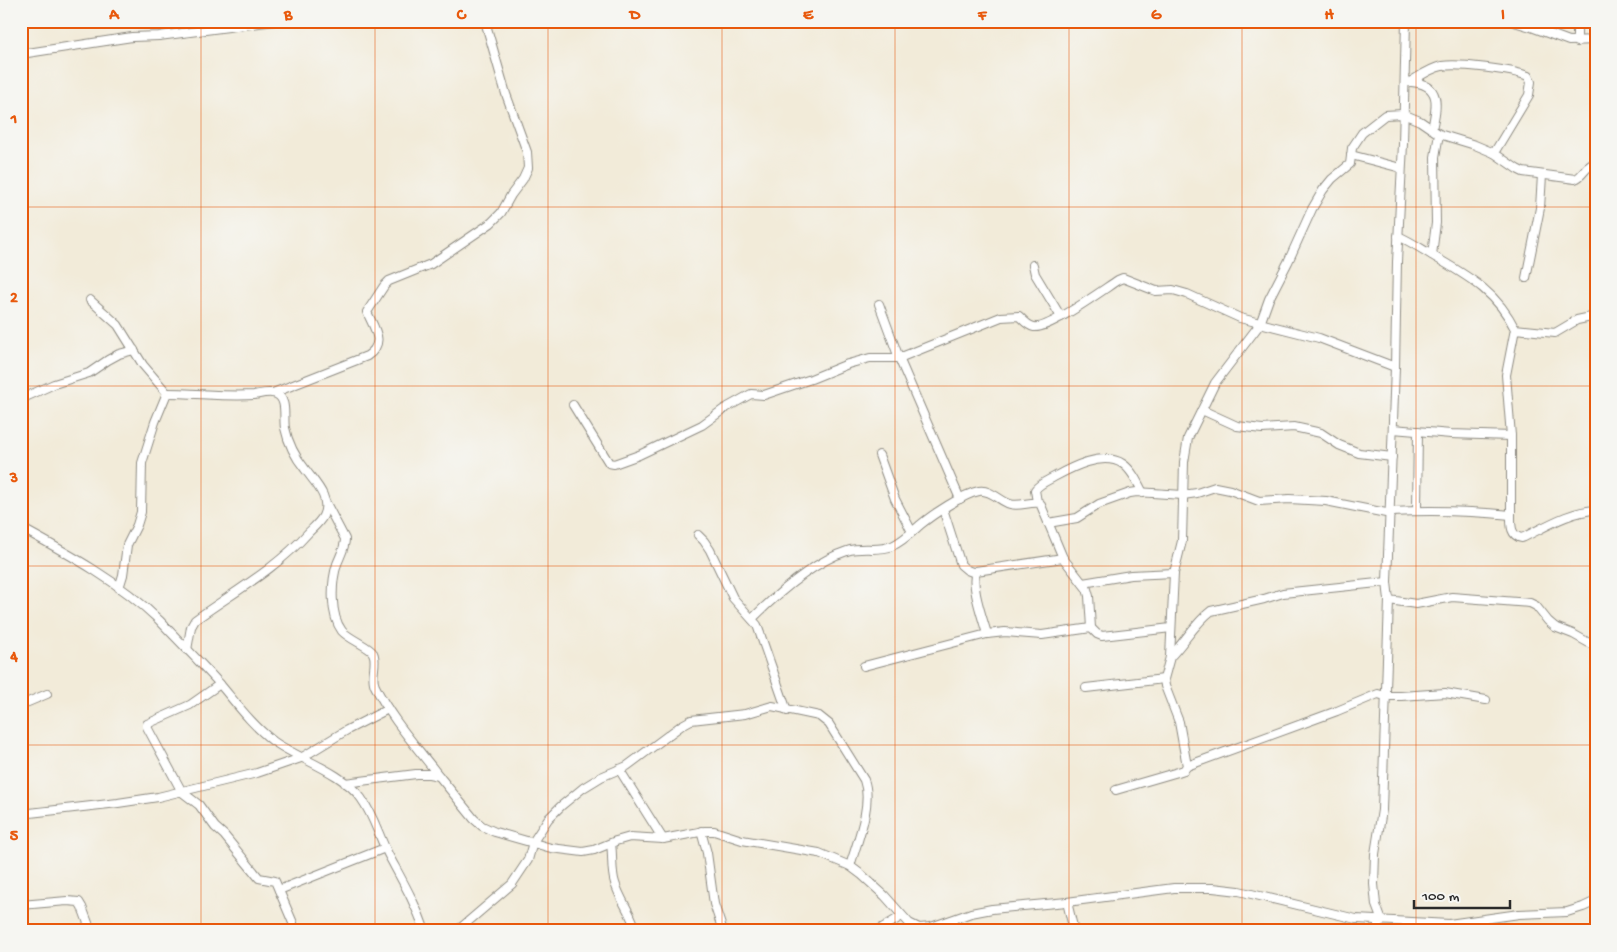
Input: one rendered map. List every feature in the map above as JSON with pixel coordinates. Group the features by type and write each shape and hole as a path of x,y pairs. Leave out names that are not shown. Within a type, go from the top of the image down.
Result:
{"street":[{"path":"21,54 132,37 159,36 275,21"},
{"path":"167,394 188,393 242,396 273,393 367,356 378,346 367,312 384,286 389,281 431,264 491,223 501,213 511,195 523,180 528,168 527,152 506,94 485,21"},
{"path":"1378,931 1380,921 1374,884 1375,854 1382,810 1398,236 1403,114 1407,82 1406,21"},
{"path":"1511,21 1569,41 1596,40"},
{"path":"1577,21 1577,42"},
{"path":"1407,82 1432,69 1451,65 1500,70 1528,76 1531,82 1529,95 1494,153"},
{"path":"1407,82 1426,86 1434,92 1436,107 1432,129"},
{"path":"1187,766 1179,722 1164,679 1170,657 1174,573 1182,540 1184,462 1188,438 1215,383 1260,324 1269,299 1322,190 1350,164 1356,141 1362,133 1379,119 1391,114 1403,114 1420,121 1439,134 1494,153 1519,171 1577,179 1586,167 1596,163"},
{"path":"1432,255 1436,223 1435,157 1439,134"},
{"path":"1352,154 1401,168"},
{"path":"1526,278 1540,208 1542,175"},
{"path":"1398,236 1412,242 1487,290 1512,322 1515,329 1506,375 1511,436 1512,532 1516,537 1522,538 1584,511 1596,510"},
{"path":"1033,265 1035,274 1060,317"},
{"path":"573,405 609,463 614,464 639,455 702,425 724,408 751,394 764,395 848,364 870,358 899,358 1001,317 1019,316 1035,328 1060,317 1123,278 1156,291 1173,290 1187,294 1240,318 1319,338 1395,368"},
{"path":"90,300 118,325 143,365 167,394"},
{"path":"879,304 899,358 960,499"},
{"path":"1515,329 1555,333 1577,320 1596,316"},
{"path":"21,399 54,384 89,373 108,360 134,350"},
{"path":"273,393 283,400 285,428 290,443 305,470 322,493 345,539 333,584 335,618 343,631 354,641 372,650 374,657 373,684 388,709 474,819 482,826 495,832 552,848 583,852 630,837 663,839 701,831 714,831 742,840 819,853 850,866 885,896 912,925 919,928 931,928 972,913 992,909 1068,902 1174,888 1213,888 1239,891 1348,918 1449,924 1519,914 1567,912 1596,900"},
{"path":"119,588 123,575 126,545 137,525 141,512 142,463 155,422 167,394"},
{"path":"1202,410 1237,426 1262,429 1294,427 1321,433 1339,445 1359,453 1392,457"},
{"path":"1393,429 1511,436"},
{"path":"1417,510 1418,431"},
{"path":"879,456 895,499 912,532"},
{"path":"1143,492 1126,467 1115,460 1109,459 1087,462 1076,466 1040,485 1035,490 1037,502 1042,507 1063,558 1083,583 1089,596 1091,628 1102,636 1171,628"},
{"path":"1048,524 1077,518 1099,504 1130,493 1183,495 1215,488 1222,488 1259,501 1289,499 1326,501 1391,513 1417,510 1483,512 1511,515"},
{"path":"752,619 795,581 840,554 851,550 880,550 892,546 905,538 931,516 960,499 980,491 990,493 1012,505 1037,502"},
{"path":"187,650 194,620 261,576 295,548 322,517 325,501"},
{"path":"944,509 961,565 975,573"},
{"path":"21,528 119,588 158,620 220,684 261,730 301,758 345,783 368,809 385,848 416,904 424,931"},
{"path":"698,536 710,550 733,598 752,619 759,631 786,711"},
{"path":"987,634 976,593 975,573 978,569 1063,558"},
{"path":"1083,583 1131,575 1174,573"},
{"path":"1170,657 1182,645 1204,616 1211,611 1283,593 1388,582"},
{"path":"1389,600 1416,604 1452,598 1530,603 1536,606 1555,627 1596,647"},
{"path":"864,666 987,634 1005,632 1033,636 1091,628"},
{"path":"1086,688 1164,679"},
{"path":"220,684 190,705 146,725 182,792 199,805 214,827 224,835 259,878 273,880 293,923"},
{"path":"1116,790 1184,770 1187,766 1378,694 1386,696 1445,693 1486,700"},
{"path":"21,705 47,694"},
{"path":"457,931 512,884 528,860 533,842 548,819 583,788 600,777 628,766 691,720 745,714 772,706 786,711 812,714 824,718 864,780 867,791 865,808 850,866"},
{"path":"21,814 118,803 182,792 257,773 301,758 346,730 388,709"},
{"path":"619,769 663,839"},
{"path":"345,783 416,774 439,776"},
{"path":"701,831 707,853 714,904 723,931"},
{"path":"610,844 613,877 636,931"},
{"path":"279,890 385,848"},
{"path":"21,905 67,901 79,902 91,931"},
{"path":"1068,902 1074,931"},
{"path":"877,931 902,916"}]}
